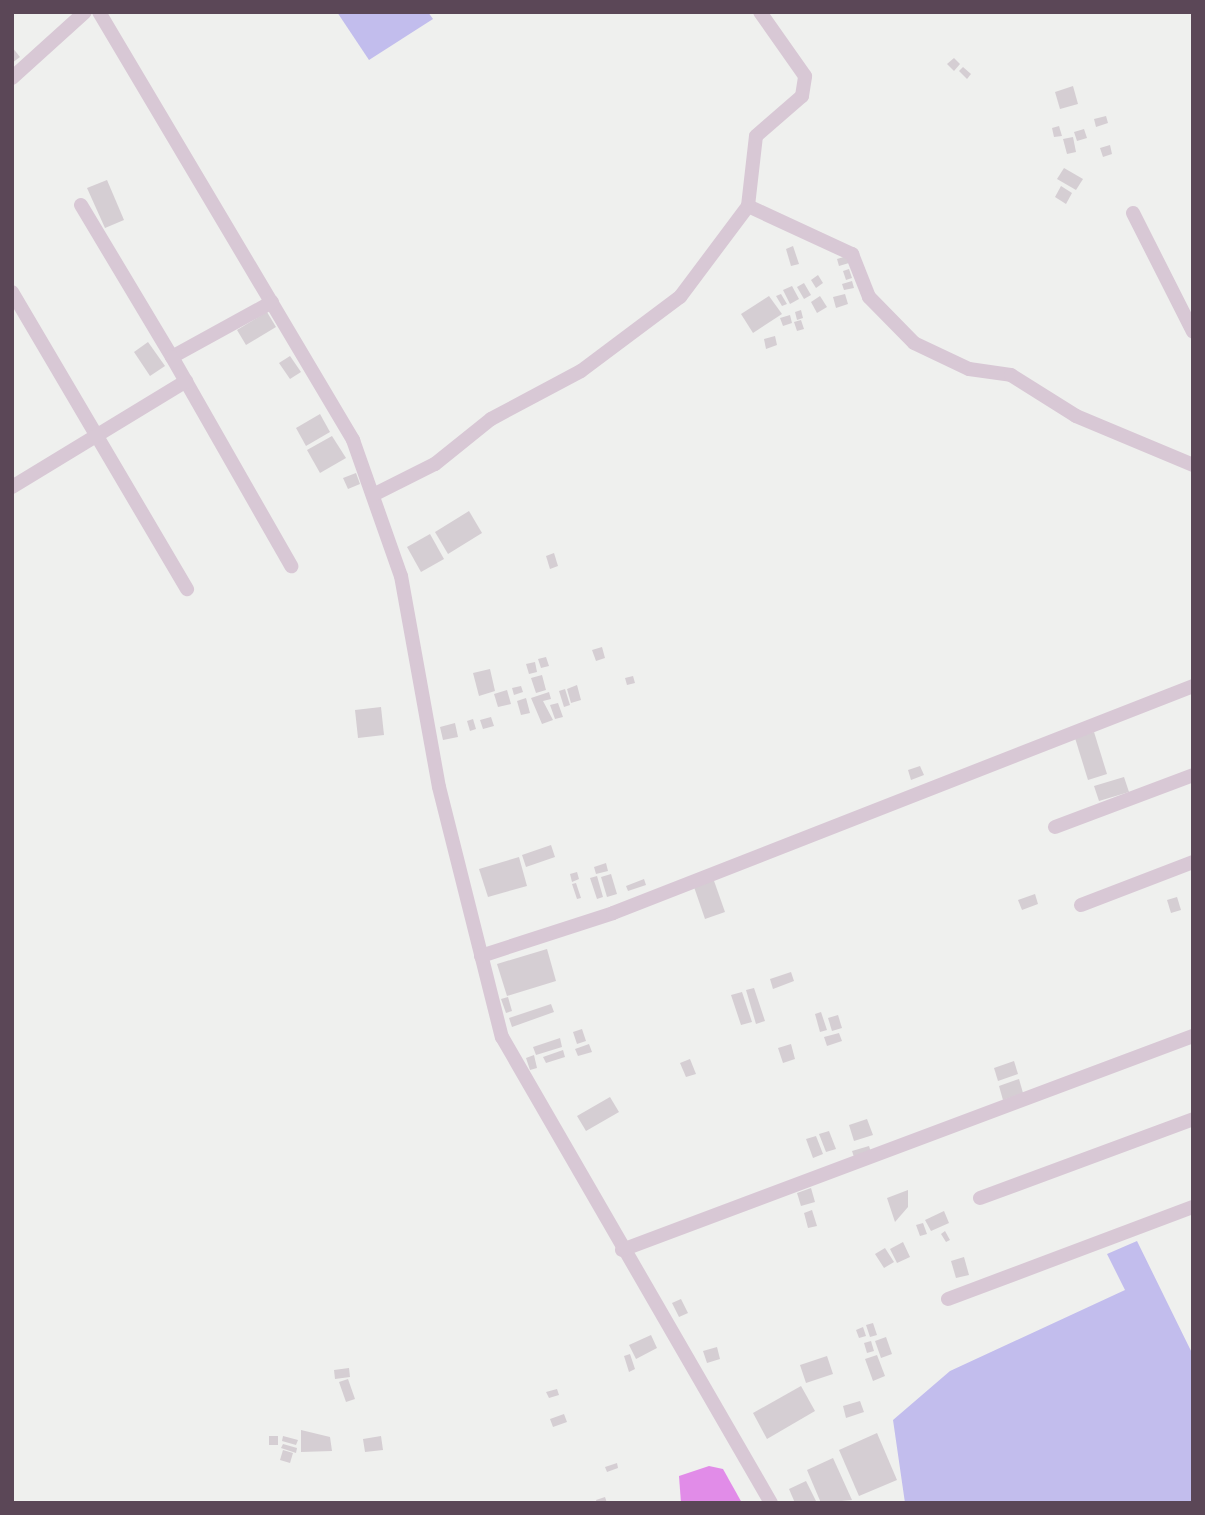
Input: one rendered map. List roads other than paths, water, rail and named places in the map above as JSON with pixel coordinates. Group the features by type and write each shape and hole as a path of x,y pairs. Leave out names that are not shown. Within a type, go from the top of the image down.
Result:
{"street":[{"path":"12,78 85,12"},
{"path":"99,12 353,440 401,576 439,787 502,1037 622,1250 771,1503"},
{"path":"373,495 435,464 491,419 581,371 680,297 748,206 756,136 802,96 805,76 760,12"},
{"path":"81,205 186,381 291,566"},
{"path":"748,206 852,254 869,297 914,343 969,369 1011,375 1076,416 1193,465"},
{"path":"1133,213 1193,332"},
{"path":"12,292 187,589"},
{"path":"172,357 272,302"},
{"path":"12,488 186,381"},
{"path":"481,956 613,913 1193,686"},
{"path":"1055,827 1193,775"},
{"path":"1081,905 1193,862"},
{"path":"622,1250 1193,1036"},
{"path":"980,1198 1193,1119"},
{"path":"948,1299 1193,1207"}]}
